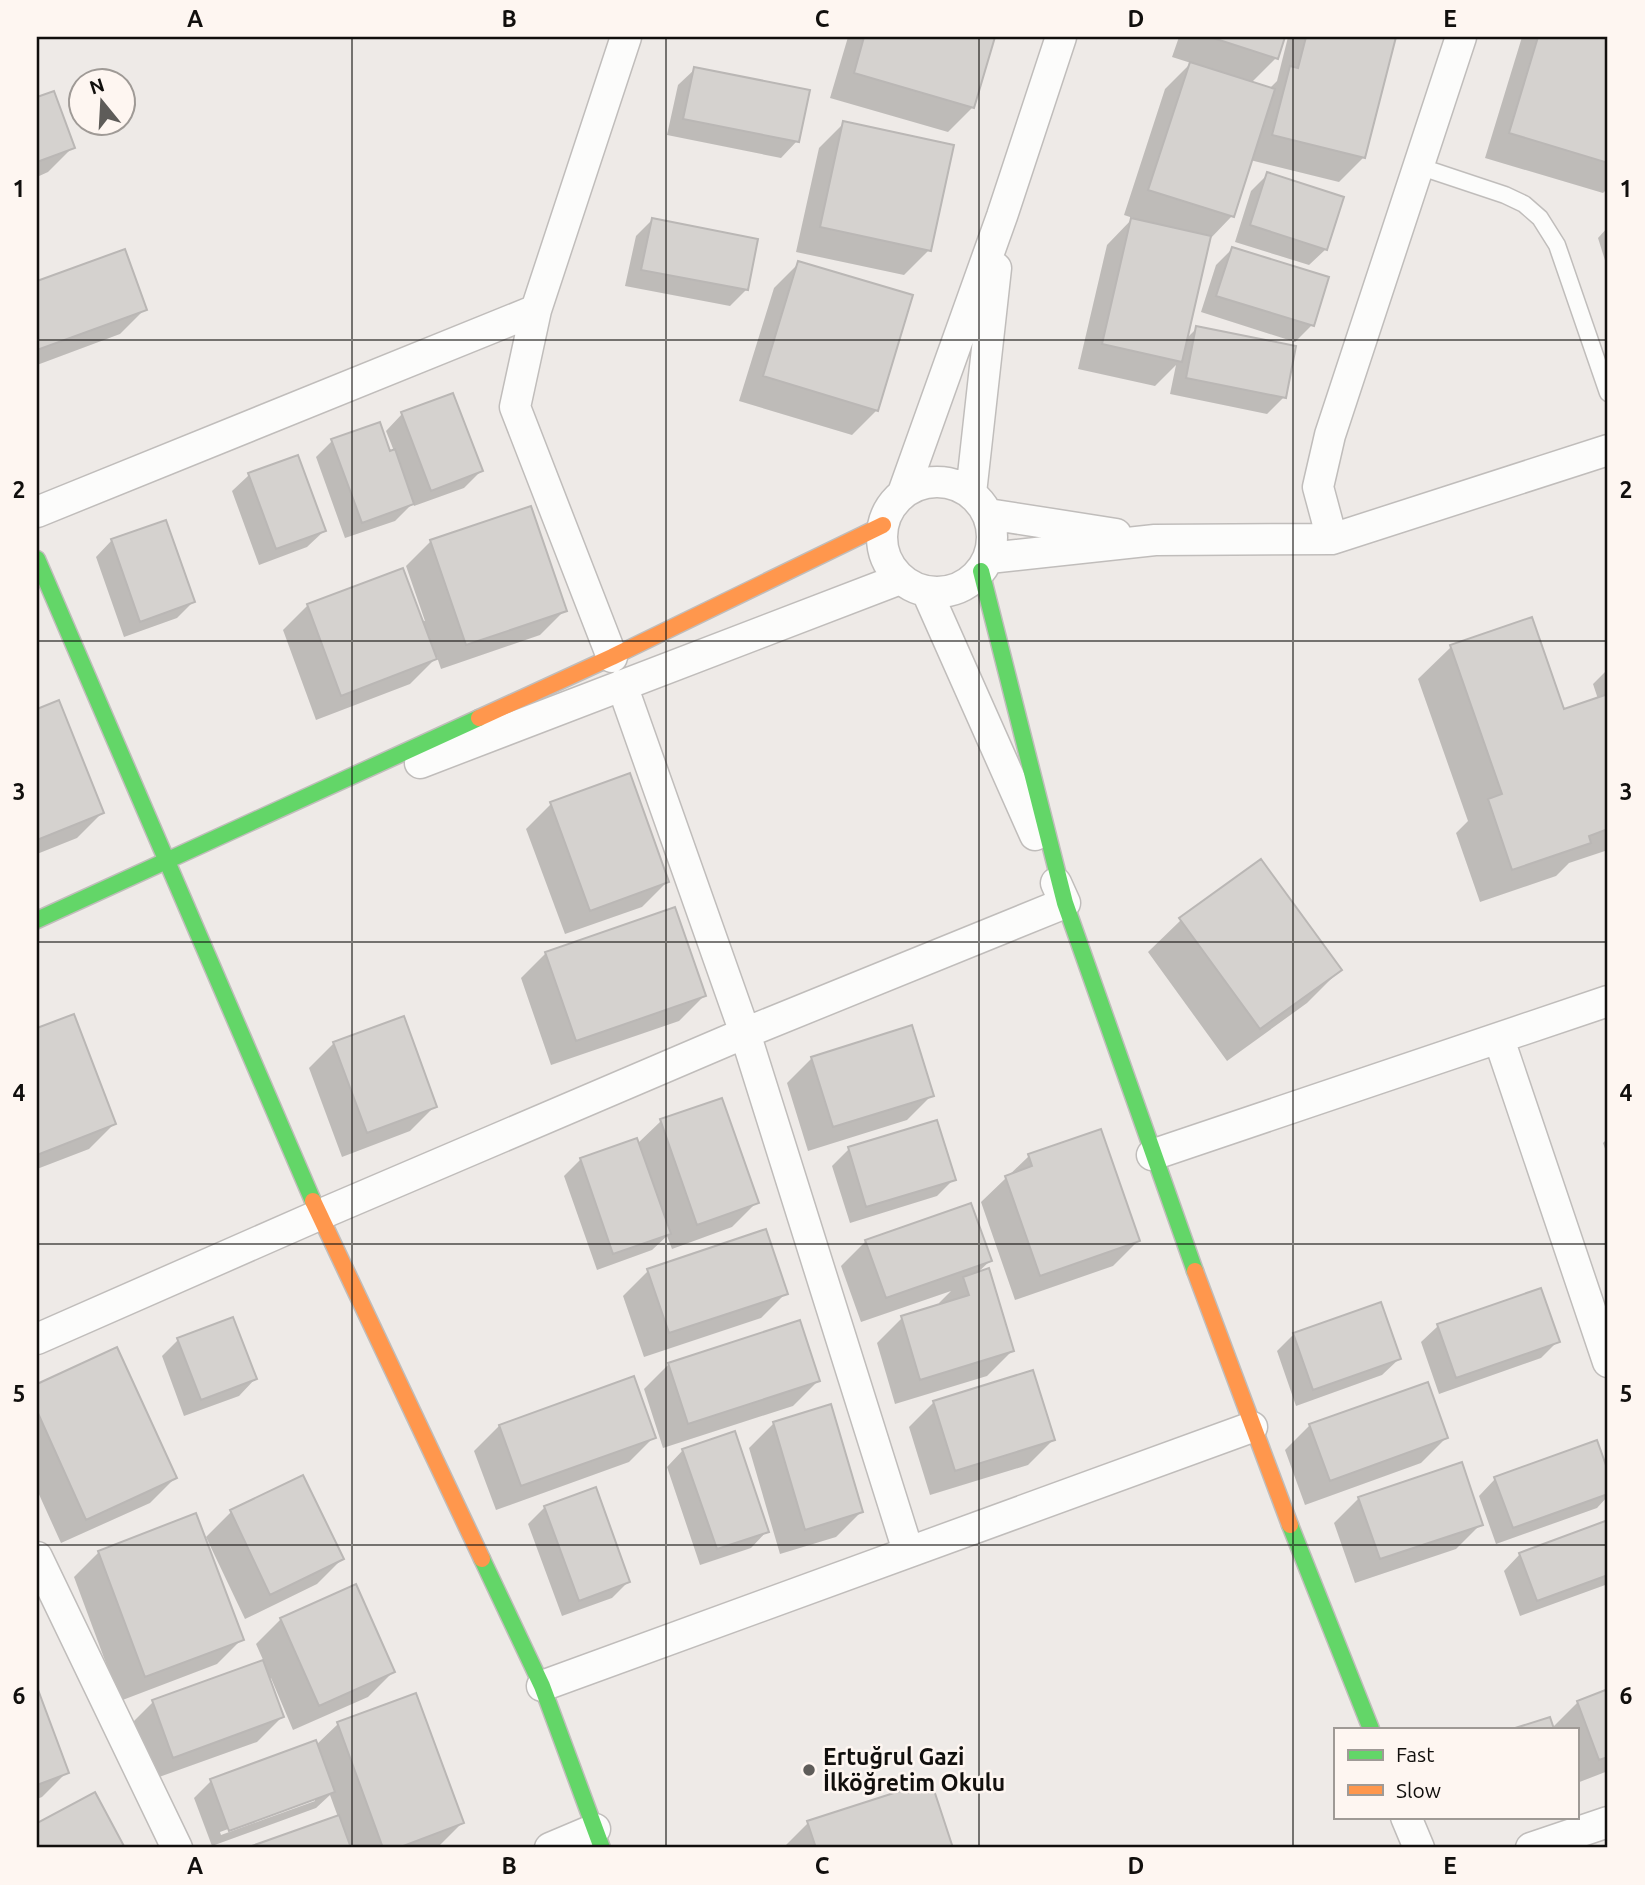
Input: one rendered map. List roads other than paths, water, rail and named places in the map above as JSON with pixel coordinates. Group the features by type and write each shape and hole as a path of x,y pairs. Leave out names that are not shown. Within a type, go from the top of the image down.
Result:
{"street":[{"path":"612,657 515,407 536,310 626,37"},
{"path":"904,493 919,485 937,482 955,485 979,504 992,529 992,544 985,565 970,582 957,589 942,592 914,585 890,568 881,540 883,525 887,513 904,493 1002,216 1060,37"},
{"path":"1332,539 1318,487 1330,435 1461,37"},
{"path":"979,504 1002,216"},
{"path":"37,512 536,310"},
{"path":"985,565 1155,540 1332,539 1608,450"},
{"path":"979,504 1155,540"},
{"path":"37,920 612,657 883,525"},
{"path":"37,559 319,1214 542,1686 598,1839 550,1848"},
{"path":"985,565 1065,904 1152,1155 1252,1427 1371,1728"},
{"path":"165,861 622,685 914,585"},
{"path":"914,585 1065,904"},
{"path":"622,685 745,1033 908,1551"},
{"path":"37,1339 319,1214 745,1033 1065,904"},
{"path":"1152,1155 1608,1001"},
{"path":"1499,1039 1607,1355"},
{"path":"542,1686 1252,1427"},
{"path":"37,1557 177,1848"},
{"path":"1406,1818 1419,1848"},
{"path":"1531,1848 1608,1822"}],"lane":[{"path":"1418,166 1505,195 1524,204 1541,218 1557,245 1608,393"}],"place":[{"name":"Ertuğrul Gazi İlköğretim Okulu","path":"809,1770"}]}
